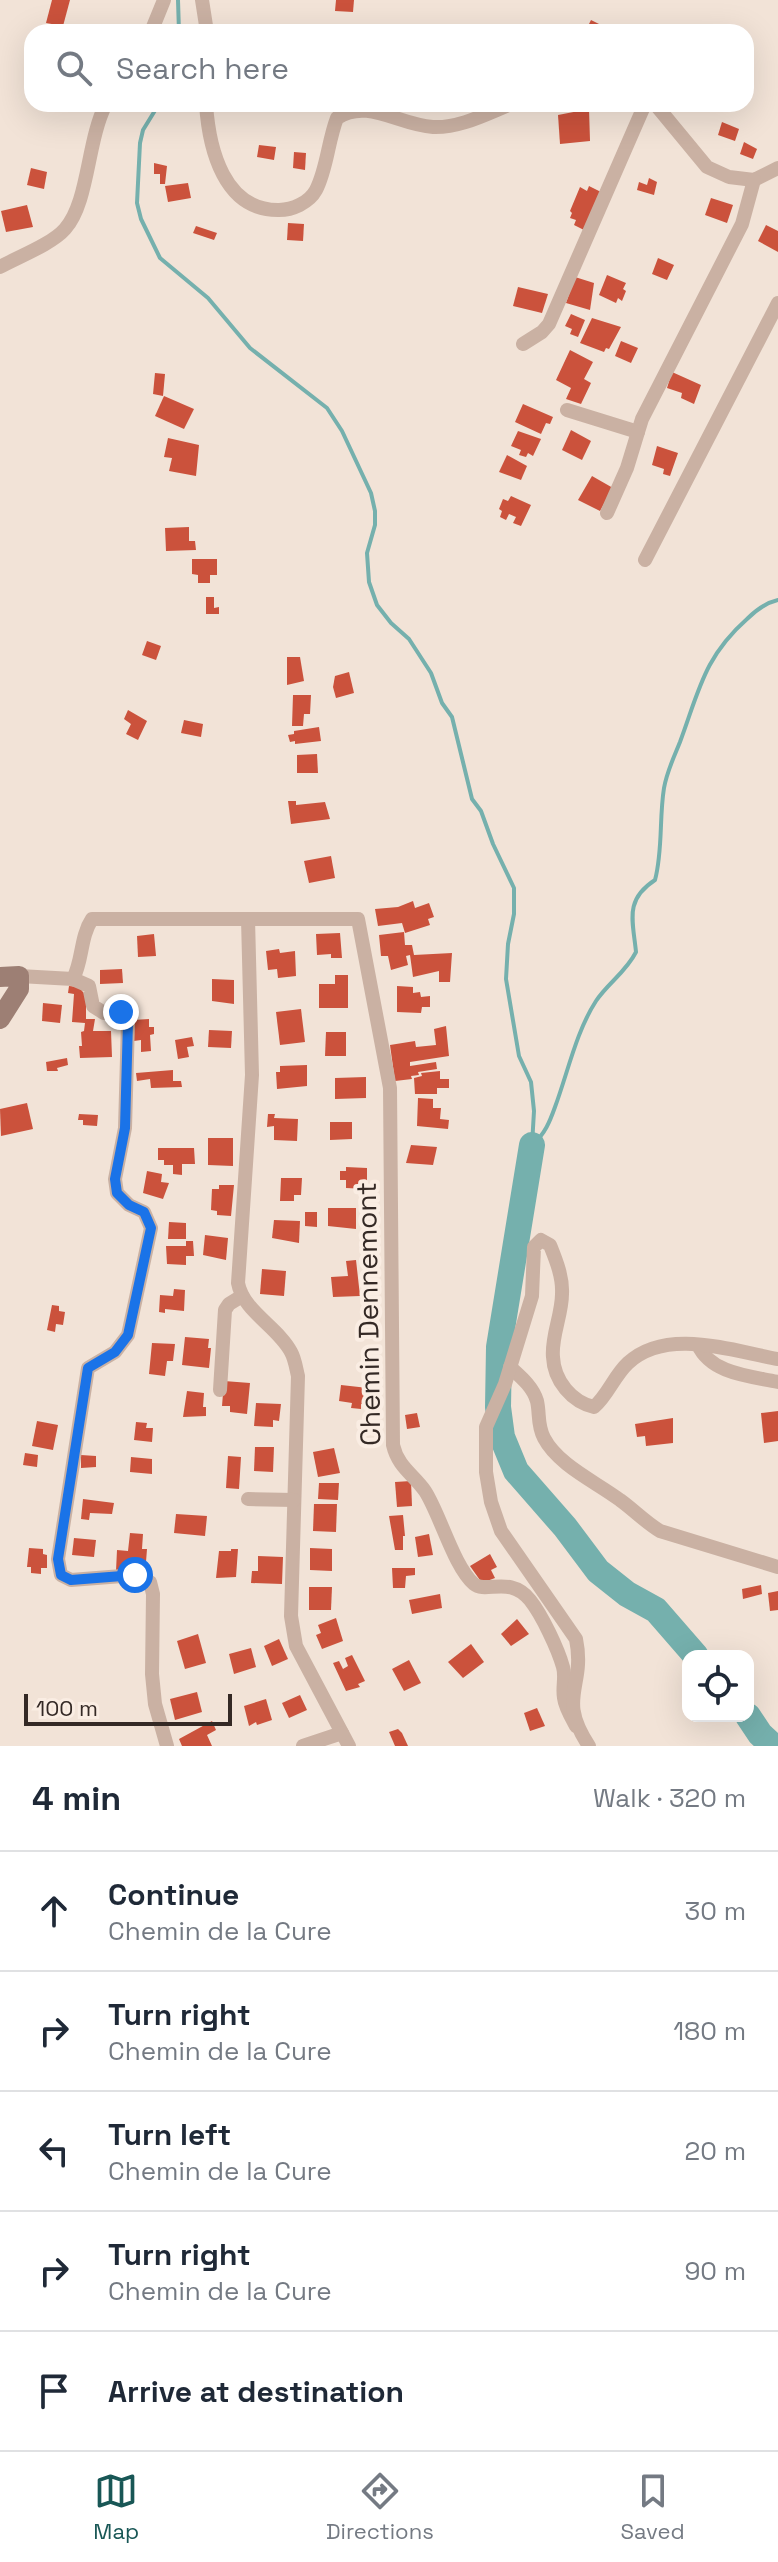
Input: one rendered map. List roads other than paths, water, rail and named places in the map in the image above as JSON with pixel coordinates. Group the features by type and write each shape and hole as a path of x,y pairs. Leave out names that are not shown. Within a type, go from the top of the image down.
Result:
{"main road":[{"path":"0,1019 19,989 10,977"}],"street":[{"path":"154,24 164,0"},
{"path":"202,0 206,24"},
{"path":"0,267 64,231 81,196 102,112"},
{"path":"207,112 220,170 235,194 263,210 293,210 315,192 337,118 347,112"},
{"path":"374,112 433,127 455,126 491,112"},
{"path":"523,344 549,324 642,112"},
{"path":"662,112 707,167 729,177 754,180 778,168"},
{"path":"607,513 627,468 642,419 742,224 754,180"},
{"path":"645,560 778,303"},
{"path":"567,410 638,432"},
{"path":"73,979 80,967 85,929 92,919 248,919 252,1075 238,1283 242,1296 293,1354 298,1376 291,1616 296,1646 346,1740 303,1746"},
{"name":"Chemin Dennemont","path":"248,919 358,919 390,1088 395,1457 425,1491 473,1584 480,1587 515,1587 529,1598 563,1666 564,1701 576,1726"},
{"path":"10,977 73,979 89,986 93,1006 104,1013 121,1012 128,1022 125,1128 115,1179 117,1193 129,1205 144,1212 151,1228 128,1335 115,1352 88,1368 58,1559 61,1575 71,1580 135,1575 150,1582 153,1594 152,1674 155,1704 167,1746"},
{"path":"589,1746 576,1726 571,1702 578,1674 576,1639 501,1531 491,1502 486,1472 486,1427 505,1384 532,1296 534,1247 541,1240 550,1245 563,1292 552,1358 559,1379 580,1404 594,1407 603,1400 628,1363 641,1353 668,1343 778,1359"},
{"path":"220,1390 226,1306 242,1296"},
{"path":"698,1345 709,1361 735,1373 778,1382"},
{"path":"510,1367 528,1384 537,1402 538,1423 545,1440 561,1458 624,1503 646,1523 660,1531 778,1567"},
{"path":"248,1499 294,1500"}],"waterway":[{"path":"178,0 179,24"},
{"path":"154,112 143,130 140,143 137,203 141,219 160,258 208,298 250,348 327,408 342,431 371,493 375,525 367,553 369,582 377,605 409,639 431,673 442,703 452,717 472,799 481,811 514,888 506,979 519,1056 531,1082 534,1111 532,1145"},
{"path":"533,1144 544,1132 551,1117 589,1013 636,952 635,903 655,880 665,782 704,676 733,633 757,610 778,600"},
{"path":"532,1145 499,1347 498,1407 502,1437 516,1471 598,1571 627,1594 656,1610 691,1650"},
{"path":"752,1722 773,1746"}]}
